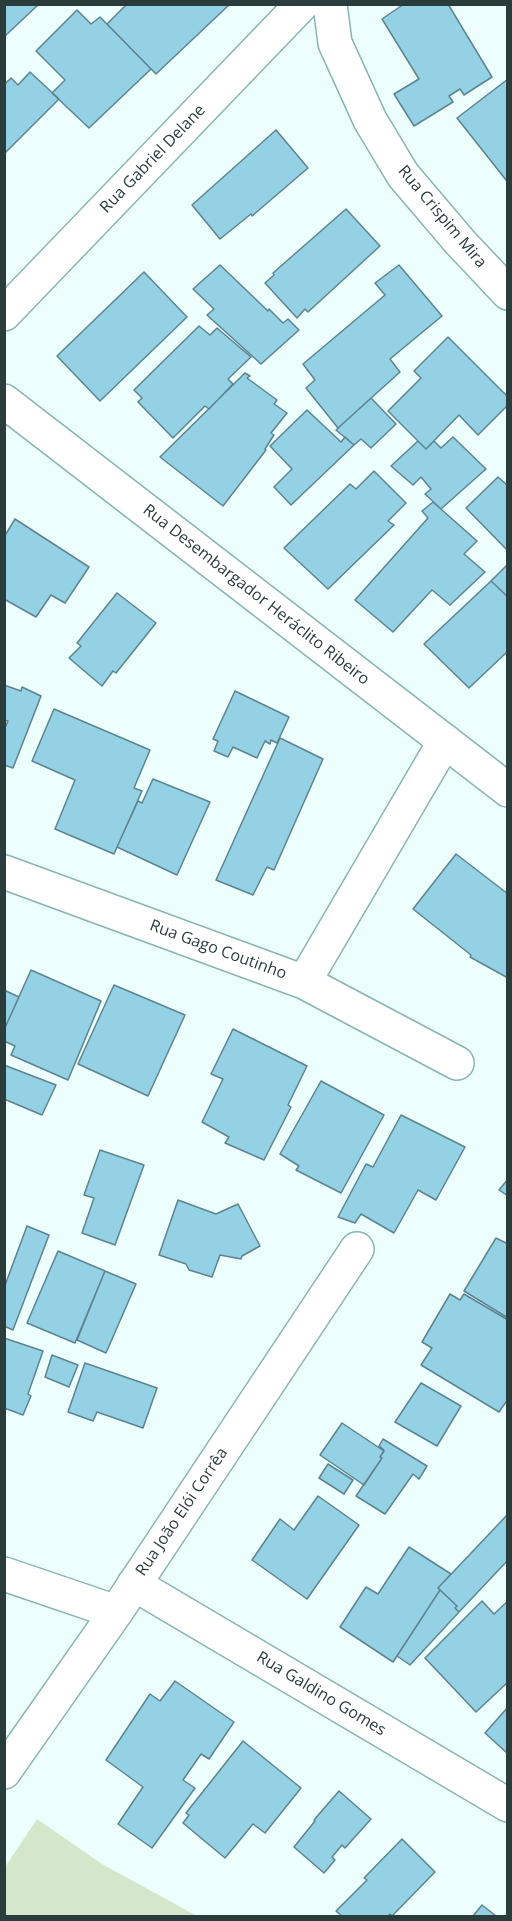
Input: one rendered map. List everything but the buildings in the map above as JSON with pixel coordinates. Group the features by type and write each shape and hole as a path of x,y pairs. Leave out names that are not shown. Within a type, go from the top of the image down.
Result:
{"street":[{"name":"Rua Gabriel Delane","path":"4,314 302,4"},
{"name":"Rua Crispim Mira","path":"330,4 334,43 370,120 403,175 507,293"},
{"name":"Rua Desembargador Heráclito Ribeiro","path":"4,401 507,790"},
{"name":"Rua Gago Coutinho","path":"4,872 304,982 444,741"},
{"path":"304,982 457,1063"},
{"name":"Rua João Elói Corrêa","path":"4,1772 116,1612 357,1250"},
{"path":"4,1574 116,1612"},
{"name":"Rua Galdino Gomes","path":"134,1584 507,1804"}],"green space":[{"path":"37,1819 102,1864 197,1916 5,1916 5,1867"}]}
